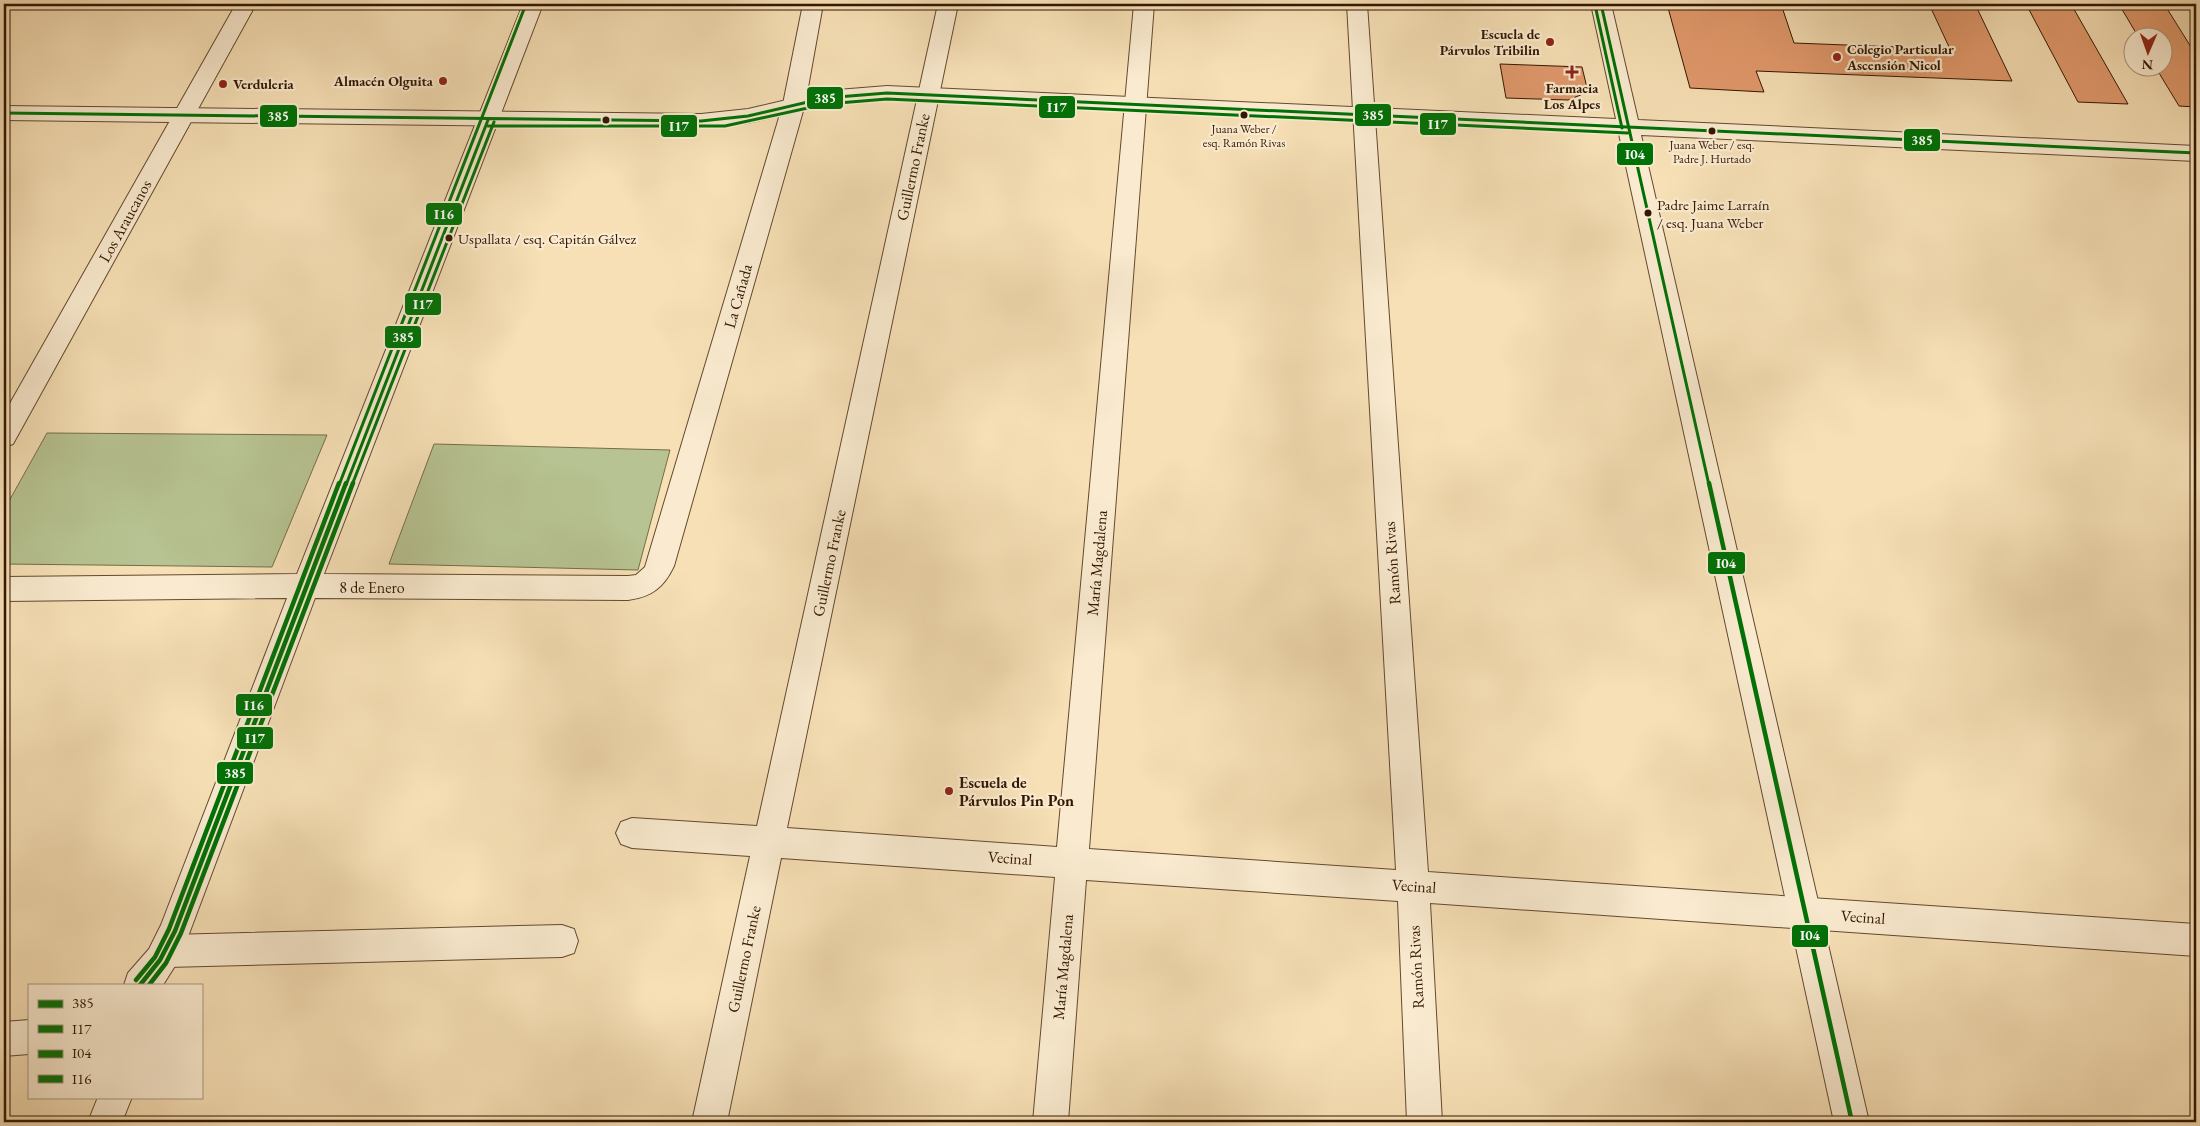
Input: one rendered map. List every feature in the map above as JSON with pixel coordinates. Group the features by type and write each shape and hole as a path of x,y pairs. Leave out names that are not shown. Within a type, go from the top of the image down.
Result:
{"street":[{"name":"Los Araucanos","path":"4,438 246,4"},
{"path":"141,984 155,969 167,951 306,586 533,4"},
{"name":"La Cañada","path":"649,582 660,566 794,104 814,4"},
{"name":"Guillermo Franke","path":"710,1122 948,4"},
{"name":"María Magdalena","path":"1050,1122 1144,4"},
{"name":"Ramón Rivas","path":"1357,4 1413,886 1424,1122"},
{"path":"1602,4 1852,1122"},
{"path":"4,112 488,120 700,121 748,116 794,104 856,94 928,95 2196,153"},
{"name":"8 de Enero","path":"4,589 306,586 628,588 639,587 649,582"},
{"name":"Vecinal","path":"632,833 2196,940"},
{"path":"167,951 562,942"},
{"path":"4,1039 28,1037"},
{"path":"105,1122 115,1098"}],"green space":[{"path":"47,433 327,435 272,567 4,564 4,510"},
{"path":"434,444 670,450 638,570 389,564"}],"building":[{"path":"1667,4 1781,4 1794,43 1950,49 1929,4 1975,4 2012,81 1756,71 1764,92 1690,88"},
{"path":"2026,4 2071,4 2128,104 2078,102"},
{"path":"2120,6 2166,7 2196,55 2196,107 2179,106 2162,78 2172,78 2172,28 2133,28"},
{"path":"1500,64 1582,67 1588,92 1568,100 1506,98"}],"transit line":[{"name":"I16","path":"136,980 155,957 169,929 300,584 526,4"},
{"name":"I04","path":"1601,4 1852,1122"},
{"name":"I17","path":"1595,5 1622,128"},
{"name":"385","path":"4,113 701,121 748,116 825,98 887,93 2196,153"},
{"name":"I17","path":"488,126 725,126 826,104 887,99 1628,133"},
{"name":"385","path":"141,984 160,960 175,931 306,586 488,120"},
{"name":"I17","path":"150,984 166,963 181,933 312,588 494,122"}],"place":[{"name":"Escuela de Párvulos Tribilin","path":"1550,42"},
{"name":"Colegio Particular Ascensión Nicol","path":"1837,57"},
{"name":"Farmacia Los Alpes","path":"1572,72"},
{"name":"Almacén Olguita","path":"443,81"},
{"name":"Verduleria","path":"223,84"},
{"name":"Juana Weber / esq. Ramón Rivas","path":"1244,115"},
{"name":"Juana Weber / esq. Padre J. Hurtado","path":"1712,131"},
{"name":"Padre Jaime Larraín / esq. Juana Weber","path":"1648,213"},
{"name":"Uspallata / esq. Capitán Gálvez","path":"449,238"},
{"name":"Escuela de Párvulos Pin Pon","path":"949,791"}]}
